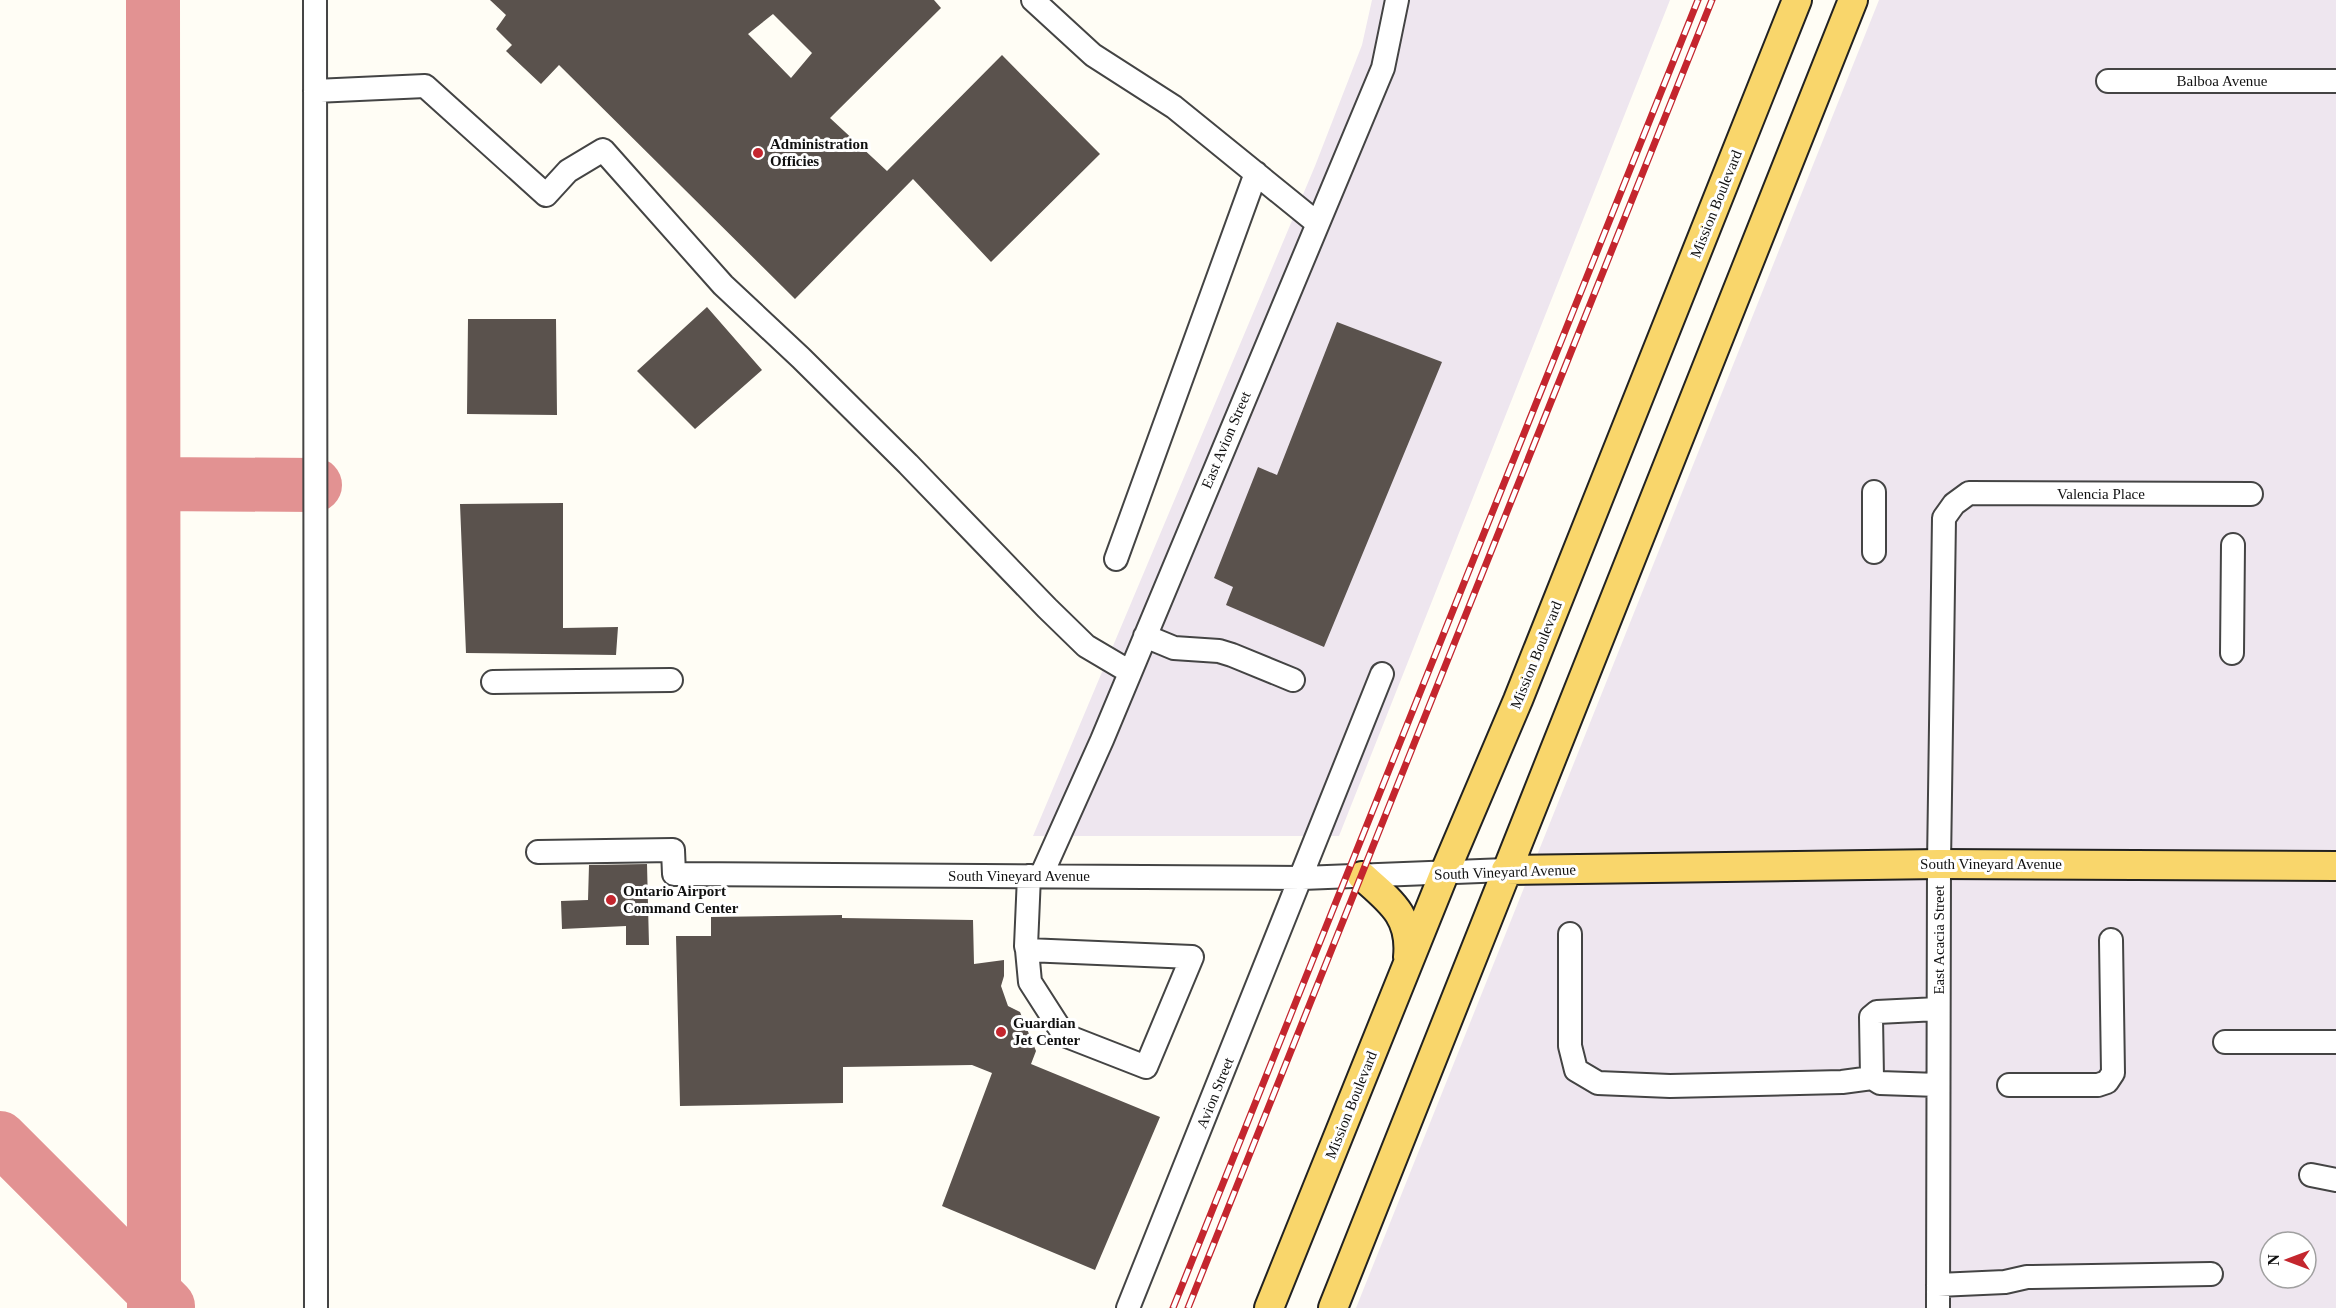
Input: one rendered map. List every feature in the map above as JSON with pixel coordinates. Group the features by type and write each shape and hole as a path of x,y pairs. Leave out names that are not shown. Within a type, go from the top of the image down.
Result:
{"main road":[{"name":"Mission Boulevard","path":"1269,1308 1444,874 1522,689 1797,0"},
{"path":"1334,1308 1852,0"},
{"name":"South Vineyard Avenue","path":"1506,870 1939,864 2336,866"},
{"path":"1362,876 1387,898 1408,927 1410,940 1408,965"}],"street":[{"path":"315,0 316,1308"},
{"path":"1033,0 1093,55 1174,107 1317,223"},
{"name":"East Avion Street","path":"1035,876 1130,672 1383,68 1397,0"},
{"name":"Balboa Avenue","path":"2108,81 2336,81"},
{"path":"315,91 425,86 546,195 568,171 603,150 723,285 908,464 1047,608 1086,646 1130,672"},
{"path":"1116,559 1256,173"},
{"path":"1874,492 1874,552"},
{"name":"Valencia Place","path":"1954,504 1969,493 2251,494"},
{"name":"East Acacia Street","path":"1938,1297 1939,864 1944,518 1954,504"},
{"path":"2232,652 2234,544"},
{"path":"1145,636 1174,648 1219,651 1293,680"},
{"name":"Avion Street","path":"1128,1308 1382,674"},
{"path":"493,682 672,680"},
{"name":"South Vineyard Avenue","path":"538,852 673,850 674,874 1302,878 1506,870"},
{"path":"1027,950 1192,957 1146,1067 1064,1035 1030,982 1027,950 1035,876"},
{"path":"1570,934 1570,1046 1576,1070 1598,1083 1670,1086 1842,1082 1872,1078 1880,1083 1938,1085"},
{"path":"2009,1085 2098,1085 2107,1082 2113,1073 2110,936"},
{"path":"1872,1078 1871,1017 1877,1012 1938,1009"},
{"path":"2225,1042 2336,1042"},
{"path":"2311,1175 2336,1180"},
{"path":"1938,1297 2027,1277 2211,1274"}],"shaded area":[{"path":"1372,0 1670,0 1339,836 1033,836 1315,166 1362,45"},
{"path":"1879,0 2336,0 2336,1308 1356,1308"}],"building":[{"name":"Administration Officies","path":"490,0 934,0 941,8 830,118 887,171 1002,55 1100,154 991,262 913,179 795,299 559,65 541,84 506,51 512,45 496,29 506,15","holes":["773,14 812,53 791,78 748,34"]},
{"path":"707,307 762,370 695,429 637,371"},
{"path":"468,319 556,319 557,415 467,414"},
{"path":"1337,322 1442,362 1324,647 1226,605 1233,587 1214,578 1258,467 1277,475"},
{"path":"563,503 563,628 618,627 616,655 466,653 460,504"},
{"name":"Ontario Airport Command Center","path":"647,864 649,945 626,945 626,926 562,929 561,901 588,900 589,865"},
{"path":"842,915 842,918 973,920 974,964 1004,960 1004,976 1001,986 1008,1006 1020,1012 1036,1051 1031,1064 1160,1117 1095,1270 942,1206 992,1073 972,1065 843,1067 843,1103 680,1106 676,936 711,936 711,917"}],"taxiway":[{"path":"153,0 154,1308"},
{"path":"154,484 315,485"},
{"path":"0,1138 168,1306"}],"railway":[{"path":"1173,1308 1698,0"},
{"path":"1188,1308 1712,0"}],"place":[{"name":"Administration Officies","path":"758,153"},
{"name":"Ontario Airport Command Center","path":"611,900"},
{"name":"Guardian Jet Center","path":"1001,1032"}]}
